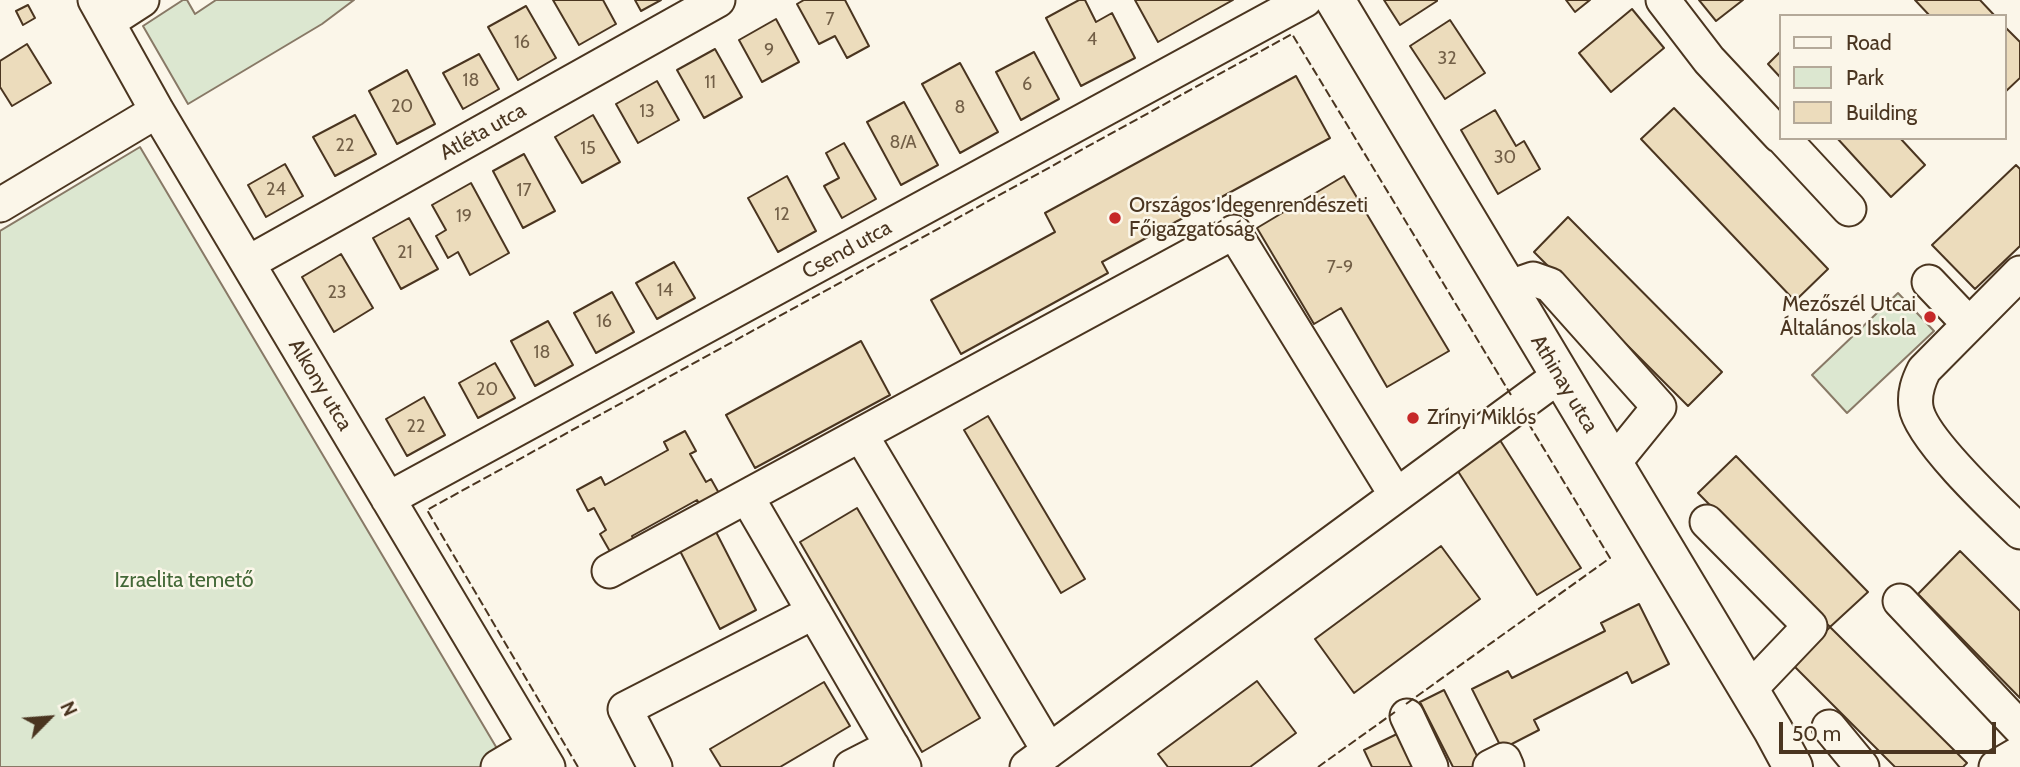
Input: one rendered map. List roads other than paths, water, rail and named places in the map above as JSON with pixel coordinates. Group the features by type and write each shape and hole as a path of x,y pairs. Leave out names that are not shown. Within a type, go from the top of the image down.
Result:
{"main road":[{"name":"Athinay utca","path":"1335,0 1793,767"}],"street":[{"path":"101,11 142,0"},
{"name":"Atléta utca","path":"248,263 718,0"},
{"name":"Csend utca","path":"388,499 1305,0"},
{"path":"1663,0 1709,60 1778,133"},
{"name":"Alkony utca","path":"101,11 157,111 542,756"},
{"path":"0,205 157,111"},
{"path":"1785,140 1849,209"},
{"path":"609,571 1234,232 1396,495"},
{"path":"2020,273 1924,370 1916,388 1916,408 1923,430 1980,493 2020,532"},
{"path":"1507,288 1533,279 1550,285 1659,407 1612,465"},
{"path":"1929,282 1968,324"},
{"path":"862,435 1038,759 1559,376"},
{"path":"747,497 898,756 851,767"},
{"path":"1707,522 1810,626 1749,690"},
{"path":"1900,601 2020,728"},
{"path":"655,767 625,709 814,612"},
{"path":"1407,716 1431,767"},
{"path":"1829,727 1862,767"},
{"path":"1996,767 2020,753"},
{"path":"498,767 542,756"},
{"path":"1490,767 1504,760 1507,767"}],"place":[{"name":"Országos Idegenrendészeti Főigazgatóság","path":"1115,218"},
{"name":"Mezőszél Utcai Általános Iskola","path":"1930,317"},
{"name":"Zrínyi Miklós","path":"1413,418"}],"park label":[{"name":"Izraelita temető","path":"184,581"}]}
